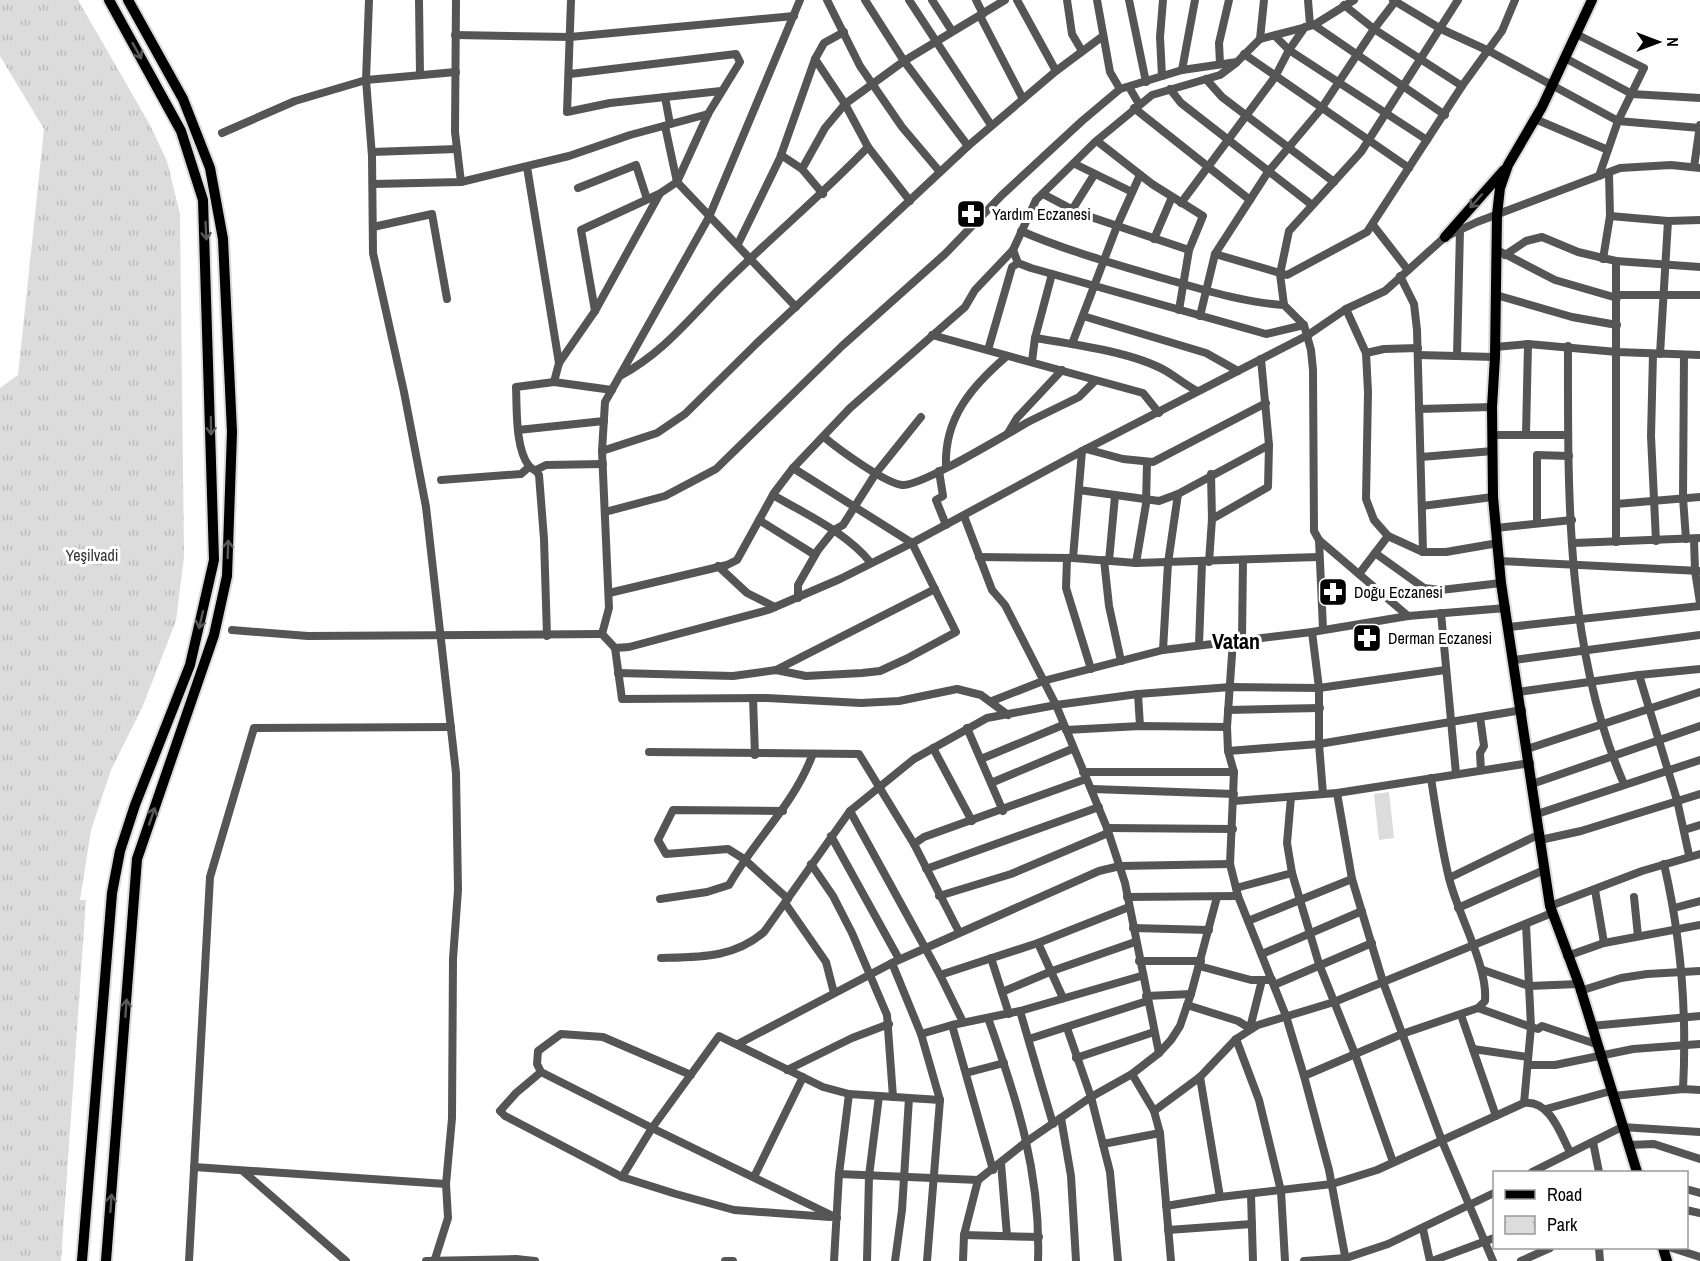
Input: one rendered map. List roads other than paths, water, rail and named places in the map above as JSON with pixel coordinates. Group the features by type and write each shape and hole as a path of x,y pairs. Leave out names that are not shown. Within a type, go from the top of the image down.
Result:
{"main road":[{"path":"82,1261 112,893 120,851 135,806 190,665 214,560 203,200 181,131 109,0"},
{"path":"106,1261 137,859 214,635 227,576 231,432 223,239 210,168 183,99 128,0"},
{"path":"1592,0 1535,119 1509,165 1500,188 1497,215 1500,252 1492,407 1493,497 1502,583 1551,910 1580,987 1636,1171"},
{"path":"1445,237 1509,165"}],"street":[{"path":"369,0 366,80 374,184 373,253 404,392 426,507 456,773 458,890 453,959 452,1118 446,1185 448,1218 431,1260 516,1258 535,1261"},
{"path":"419,0 420,75"},
{"path":"456,0 457,149 461,182"},
{"path":"571,0 567,112 610,102 721,91"},
{"path":"602,634 609,608 602,451 605,402 708,217 800,0"},
{"path":"827,0 861,66 902,127 940,172"},
{"path":"865,0 904,61 968,146"},
{"path":"909,0 991,125"},
{"path":"932,0 952,31"},
{"path":"976,0 981,15 1023,99"},
{"path":"802,169 825,128 844,104 934,41 1005,0"},
{"path":"1017,0 1056,70"},
{"path":"1067,0 1072,34 1082,51"},
{"path":"1097,0 1110,72 1136,106 1208,169 1250,200"},
{"path":"1129,0 1146,82"},
{"path":"1162,76 1160,37 1163,0"},
{"path":"1182,70 1195,0"},
{"path":"1220,64 1219,43 1228,0"},
{"path":"1260,39 1264,0"},
{"path":"1181,203 1275,77 1289,50 1310,26 1308,0"},
{"path":"609,592 737,560 773,495 793,468 850,408 965,307 975,290 1013,250 1036,200 1097,141 1136,106 1152,95 1220,75 1260,39 1310,26 1354,0"},
{"path":"1408,616 1319,540 1314,531 1313,370 1304,326 1284,305 1280,274 1288,231 1369,140 1458,0"},
{"path":"1215,254 1287,275 1367,232 1462,86 1502,31 1515,0"},
{"path":"615,648 722,623 776,607 912,543 1084,450 1306,336 1346,309 1385,291 1445,237 1460,230 1620,168 1697,167 1700,127 1618,121 1393,2 1321,109 1268,172 1215,254 1200,316"},
{"path":"1344,5 1374,29 1421,57 1462,86"},
{"path":"455,35 570,37 794,16"},
{"path":"1310,26 1445,115"},
{"path":"738,244 781,155 815,59 824,44 844,32"},
{"path":"1576,34 1644,68 1618,121 1599,176"},
{"path":"602,451 657,434 685,414 991,125 1056,70 1103,36"},
{"path":"1275,36 1289,50 1340,80 1427,140"},
{"path":"570,74 736,54 740,63 708,114 677,182 659,194 581,230 595,311"},
{"path":"1244,54 1409,168"},
{"path":"1565,58 1619,90 1632,94 1700,98"},
{"path":"815,59 868,147 910,201"},
{"path":"605,512 665,496 716,470 842,346 945,254 1002,195 1082,121 1124,88 1182,70 1237,62"},
{"path":"222,133 295,101 366,80 456,72"},
{"path":"1206,79 1222,97 1290,146 1334,182"},
{"path":"1170,89 1181,103 1312,205"},
{"path":"665,97 667,125 677,182 708,217 752,258 796,307"},
{"path":"374,184 461,182 527,167 708,114"},
{"path":"1535,119 1608,150"},
{"path":"1097,141 1140,175 1203,216 1189,250 1179,310"},
{"path":"619,377 638,367 670,340 752,258 823,194 868,147"},
{"path":"372,152 457,149"},
{"path":"781,155 802,169 823,194"},
{"path":"1075,164 1132,192"},
{"path":"578,188 636,165 647,199"},
{"path":"527,167 559,363"},
{"path":"1603,258 1610,216 1609,173"},
{"path":"1072,210 1094,175"},
{"path":"1072,344 1117,226 1140,175"},
{"path":"554,382 559,363 595,311 659,194"},
{"path":"1043,194 1072,210 1189,250"},
{"path":"1154,238 1172,197"},
{"path":"373,227 432,214 447,298"},
{"path":"1610,216 1668,221 1700,220"},
{"path":"1656,541 1651,436 1657,354 1665,295 1668,221"},
{"path":"1373,225 1408,270"},
{"path":"1457,356 1460,230"},
{"path":"1021,231 1104,261 1184,284 1256,304 1284,305"},
{"path":"1500,252 1542,237 1578,252 1616,261 1700,267"},
{"path":"1013,250 1018,262 1052,274 1095,284 1266,334 1304,326"},
{"path":"1500,252 1555,280 1617,297 1700,295"},
{"path":"1616,261 1616,542"},
{"path":"988,350 1012,267 1018,262"},
{"path":"1032,361 1035,338 1052,274"},
{"path":"1400,276 1414,304 1418,351 1423,552"},
{"path":"1496,295 1572,317 1617,325"},
{"path":"1346,309 1366,353 1368,392 1366,499 1374,520 1388,536 1423,552 1446,552 1498,543"},
{"path":"1083,316 1206,353 1238,371"},
{"path":"932,335 1143,393 1159,413"},
{"path":"1035,338 1072,344 1165,370 1197,392"},
{"path":"1366,353 1418,351 1457,356 1495,352 1528,344 1617,352 1700,355"},
{"path":"1526,434 1528,344"},
{"path":"1568,346 1568,435 1580,618 1602,726 1624,784"},
{"path":"1509,627 1700,605 1693,539 1683,498 1684,355"},
{"path":"946,525 936,500 943,496 945,444 965,400 982,378 1007,356"},
{"path":"1212,519 1268,487 1269,445 1262,359"},
{"path":"1007,434 1017,418 1062,370"},
{"path":"824,437 836,448 876,473 901,485 943,469 1079,398 1095,381"},
{"path":"547,636 544,539 533,468 518,430 516,387 554,382 612,390"},
{"path":"1084,450 1112,457 1153,462 1266,403"},
{"path":"1419,409 1492,407"},
{"path":"798,598 798,585 815,555 834,530 843,525 876,473 921,417"},
{"path":"518,430 604,421"},
{"path":"1492,435 1568,435"},
{"path":"1079,490 1159,501 1178,494 1211,474 1269,445"},
{"path":"1084,450 1066,588 1091,669"},
{"path":"1420,457 1492,451"},
{"path":"1537,523 1537,455 1569,456"},
{"path":"1136,563 1146,501 1147,462"},
{"path":"441,480 521,474 546,465 603,464"},
{"path":"776,670 806,676 879,671 956,632 912,543 793,468"},
{"path":"1199,645 1205,562 1212,519 1211,474"},
{"path":"1163,650 1168,563 1178,494"},
{"path":"773,495 834,530 860,548 871,563"},
{"path":"1115,496 1107,561 1107,591 1121,661"},
{"path":"1422,506 1493,497"},
{"path":"1616,504 1700,497"},
{"path":"964,516 992,590 1005,605 1056,705 1072,749 1092,789 1108,831 1120,866 1159,1053"},
{"path":"759,520 815,555"},
{"path":"1496,528 1572,520"},
{"path":"1359,574 1388,536"},
{"path":"1574,543 1693,539"},
{"path":"1319,540 1323,629"},
{"path":"1375,553 1424,588 1441,590 1502,583"},
{"path":"980,557 1070,558 1168,563 1319,557"},
{"path":"1243,561 1238,640 1227,727 1228,751 1234,772 1230,864 1237,892 1286,1016 1304,1076 1332,1185 1346,1260"},
{"path":"1500,561 1697,571"},
{"path":"718,566 747,593 776,607"},
{"path":"618,673 733,676 776,670 935,589"},
{"path":"992,701 1043,681 1163,650 1312,632 1408,616 1506,608"},
{"path":"1441,614 1456,774"},
{"path":"232,630 308,636 602,634 615,648 622,699 753,698 861,703 899,701 957,689 992,701 1008,715"},
{"path":"1312,632 1319,688 1319,744 1323,794"},
{"path":"1514,660 1700,635"},
{"path":"1518,692 1592,680 1700,669"},
{"path":"661,958 717,956 749,945 764,932 850,811 878,786 933,748 987,718 1056,705 1138,694 1231,687 1319,688 1445,670"},
{"path":"1639,675 1677,800 1689,855"},
{"path":"1527,749 1700,692"},
{"path":"1138,694 1140,726"},
{"path":"753,698 755,755"},
{"path":"1228,710 1320,708"},
{"path":"1228,751 1319,744 1522,710"},
{"path":"1480,717 1484,746 1480,753 1481,770"},
{"path":"1532,784 1700,726"},
{"path":"189,1261 210,877 254,728 451,727"},
{"path":"981,759 1065,728 1227,727"},
{"path":"967,728 1003,811"},
{"path":"933,748 972,821"},
{"path":"991,783 1072,749"},
{"path":"649,752 812,756 859,754 914,844 959,932"},
{"path":"660,899 707,892 729,885 744,859 783,811 802,782 812,756"},
{"path":"1537,814 1700,760"},
{"path":"1092,789 1234,797 1291,797 1336,793 1530,763"},
{"path":"914,844 924,837 1003,811 1085,775 1234,772"},
{"path":"1304,1076 1402,1034 1478,1008 1485,1001 1483,970 1471,944 1449,878 1431,778"},
{"path":"1336,793 1352,879 1383,981 1442,1141 1494,1261"},
{"path":"1449,878 1540,837 1581,831 1700,794"},
{"path":"1291,797 1287,843 1292,873 1319,964 1355,1054 1393,1162"},
{"path":"926,869 1099,807"},
{"path":"783,811 673,810 658,840 666,854 728,849 744,859 786,901 821,953 834,993"},
{"path":"850,811 940,975 963,1022"},
{"path":"1684,830 1700,825"},
{"path":"939,896 1011,874 1108,831 1233,829"},
{"path":"831,836 896,961 921,1034 940,1100 927,1261"},
{"path":"1154,1111 1200,1077 1236,1039 1251,1028 1334,1002 1471,944 1526,924 1595,890 1689,855 1700,854"},
{"path":"811,864 832,896 871,976 889,1024 893,1097"},
{"path":"738,1044 925,947 1013,911 1099,871 1120,866 1230,864"},
{"path":"1664,864 1674,908 1684,1017 1683,1089"},
{"path":"1458,908 1544,870"},
{"path":"1127,897 1217,897 1292,873"},
{"path":"1248,921 1352,879"},
{"path":"1595,890 1604,943"},
{"path":"839,1174 904,1179 978,1180 1026,1142 1091,1097 1132,1074 1159,1053 1180,1026 1200,964 1217,897"},
{"path":"1634,897 1638,936"},
{"path":"1674,908 1700,901"},
{"path":"940,975 1038,943 1129,907"},
{"path":"1262,954 1362,911"},
{"path":"1524,1103 1531,1028 1526,924"},
{"path":"1567,956 1604,943 1700,925"},
{"path":"1132,928 1209,930"},
{"path":"1002,992 1052,971 1135,942"},
{"path":"1038,943 1063,998"},
{"path":"1138,961 1200,964 1251,980 1273,983 1372,943"},
{"path":"991,958 1009,1014"},
{"path":"1483,970 1529,986 1580,987 1621,978 1700,971"},
{"path":"921,1034 952,1024 1009,1014 1142,976"},
{"path":"1251,1028 1262,980"},
{"path":"1029,1039 1067,1028 1146,998 1191,994"},
{"path":"1187,1005 1251,1028"},
{"path":"1478,1008 1531,1028 1538,1029 1542,1026 1596,1044"},
{"path":"1020,1011 1053,1124"},
{"path":"1461,1015 1496,1116"},
{"path":"1591,1026 1700,1016"},
{"path":"988,1018 1004,1063 1035,1175 1039,1238 1038,1261"},
{"path":"787,1070 852,1038 889,1024"},
{"path":"952,1024 993,1170"},
{"path":"1067,1028 1091,1097 1110,1172 1118,1261"},
{"path":"1076,1058 1154,1032"},
{"path":"692,1075 603,1037 561,1034 538,1051 537,1064 541,1072 837,1218"},
{"path":"622,1177 652,1128 719,1036 824,1087 849,1094 940,1100"},
{"path":"1236,1039 1258,1100 1281,1191 1285,1261"},
{"path":"1473,1049 1555,1065 1633,1049 1700,1044"},
{"path":"966,1073 1004,1063"},
{"path":"541,1072 516,1093 501,1111 505,1116 622,1177 734,1210 837,1218"},
{"path":"1132,1074 1154,1111 1160,1133 1171,1261"},
{"path":"754,1177 803,1077"},
{"path":"1200,1077 1220,1197"},
{"path":"1546,1109 1612,1093 1700,1090"},
{"path":"834,1261 839,1174 849,1094"},
{"path":"867,1261 869,1176 879,1096"},
{"path":"895,1261 904,1179 909,1098"},
{"path":"1166,1206 1220,1197 1332,1185 1393,1162 1524,1103 1534,1103 1546,1109 1570,1152"},
{"path":"1061,1118 1071,1176 1076,1261"},
{"path":"1536,1171 1622,1127 1700,1132"},
{"path":"1103,1144 1160,1133"},
{"path":"1593,1142 1599,1171"},
{"path":"1628,1145 1654,1144 1700,1159"},
{"path":"1001,1163 1007,1236"},
{"path":"194,1167 446,1185"},
{"path":"244,1172 346,1261"},
{"path":"963,1261 964,1235 978,1180"},
{"path":"1304,1261 1346,1260 1423,1229 1493,1193"},
{"path":"1251,1195 1253,1261"},
{"path":"1168,1230 1252,1224"},
{"path":"1423,1229 1431,1261 1493,1238"},
{"path":"964,1235 1039,1238"},
{"path":"1521,1261 1548,1249"},
{"path":"1675,1249 1700,1257"},
{"path":"725,1261 733,1261"}],"place":[{"name":"Yardım Eczanesi","path":"971,214"},
{"name":"Doğu Eczanesi","path":"1333,592"},
{"name":"Derman Eczanesi","path":"1367,638"}],"district":[{"name":"Vatan","path":"1236,641"}],"park label":[{"name":"Yeşilvadi","path":"92,555"}]}
